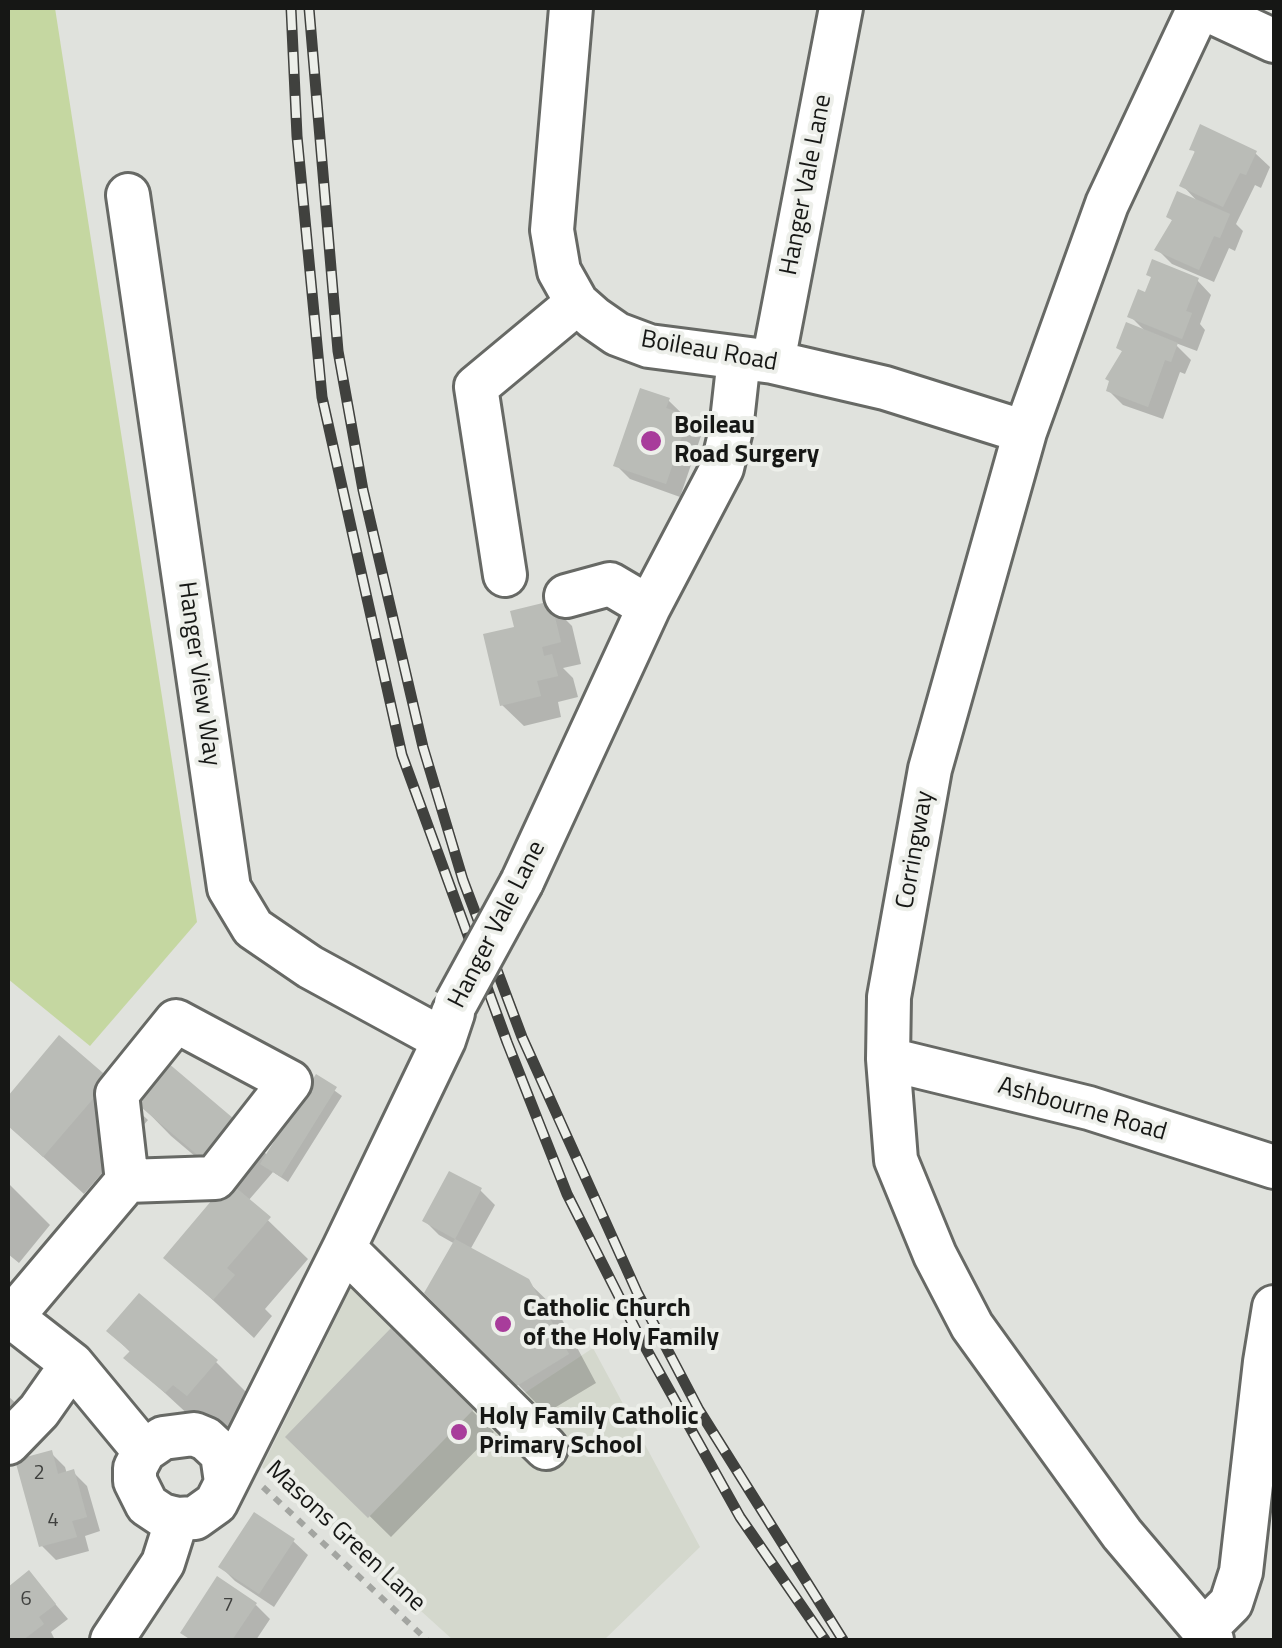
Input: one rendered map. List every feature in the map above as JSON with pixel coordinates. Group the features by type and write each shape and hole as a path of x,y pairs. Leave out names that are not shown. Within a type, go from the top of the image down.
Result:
{"street":[{"name":"Boileau Road","path":"571,8 552,230 559,271 578,303 617,334 649,346 756,360 885,388 1024,432"},
{"name":"Hanger Vale Lane","path":"229,1467 344,1248 450,1022 522,882 649,607 722,468 730,430 756,360 841,8"},
{"path":"1201,8 1274,41"},
{"name":"Corringway","path":"1201,8 1107,204 1024,432 930,769 889,998 888,1059 896,1160 936,1256 972,1326 1122,1534 1207,1636"},
{"name":"Hanger View Way","path":"128,195 229,888 253,928 310,966 450,1022"},
{"path":"505,575 476,387 578,303"},
{"path":"566,596 610,584 649,607"},
{"name":"Ashbourne Road","path":"888,1059 1089,1108 1274,1167"},
{"path":"128,1181 10,1315 72,1364 144,1451"},
{"path":"344,1248 546,1448"},
{"path":"1207,1636 1231,1603 1240,1572 1274,1307"},
{"path":"8,1443 39,1411 72,1364"},
{"path":"194,1434 206,1439 229,1467 216,1503 196,1518 177,1519 148,1505 135,1481 135,1468 144,1451 164,1438 194,1434"},
{"path":"112,1640 163,1563 177,1519"}],"path":[{"name":"Masons Green Lane","path":"229,1467 428,1640"}],"shaded area":[{"name":"Holy Family Catholic Primary School","path":"372,1245 520,1396 593,1348 700,1547 604,1640 453,1640 262,1467"}],"green space":[{"path":"8,8 55,8 197,922 90,1046 8,979"}],"building":[{"path":"1200,124 1257,151 1246,175 1240,173 1223,207 1179,186 1195,151 1189,150"},
{"path":"1177,191 1230,214 1220,238 1214,236 1199,270 1154,250 1172,220 1166,217"},
{"path":"1152,259 1199,278 1186,311 1192,313 1182,339 1127,317 1138,289 1145,292"},
{"path":"1126,322 1178,343 1171,362 1165,360 1148,407 1106,391 1109,381 1105,379 1122,351 1116,348"},
{"name":"Boileau Road Surgery","path":"640,388 670,398 666,408 689,416 666,484 613,466"},
{"path":"551,601 561,642 542,647 544,656 552,654 558,676 537,681 541,696 500,706 483,634 514,627 510,611"},
{"path":"59,1035 110,1079 43,1157 8,1126 8,1096"},
{"path":"161,1057 240,1124 207,1163 129,1097"},
{"path":"316,1074 337,1087 281,1177 260,1164"},
{"path":"449,1171 482,1188 455,1239 422,1221"},
{"path":"228,1181 271,1217 227,1268 235,1275 213,1300 163,1258"},
{"name":"Catholic Church of the Holy Family","path":"455,1239 529,1279 569,1354 515,1387 424,1293"},
{"path":"139,1293 218,1360 187,1396 173,1385 165,1393 123,1358 130,1351 106,1331"},
{"path":"391,1328 474,1409 368,1518 285,1437"},
{"path":"52,1450 58,1474 74,1469 87,1517 72,1521 77,1537 39,1547 15,1460"},
{"path":"254,1512 295,1539 259,1594 218,1567"},
{"path":"29,1570 56,1604 39,1617 44,1624 23,1640 8,1640 8,1587"},
{"path":"217,1576 257,1603 232,1640 191,1640 180,1633"}],"railway":[{"path":"291,8 297,136 322,397 402,755 567,1194 639,1336 740,1517 825,1640"},
{"path":"309,8 338,351 363,490 423,747 463,880 522,1037 637,1292 699,1410 843,1640"}],"place":[{"name":"Boileau Road Surgery","path":"651,441"},
{"name":"Catholic Church of the Holy Family","path":"503,1324"},
{"name":"Holy Family Catholic Primary School","path":"459,1432"}]}
